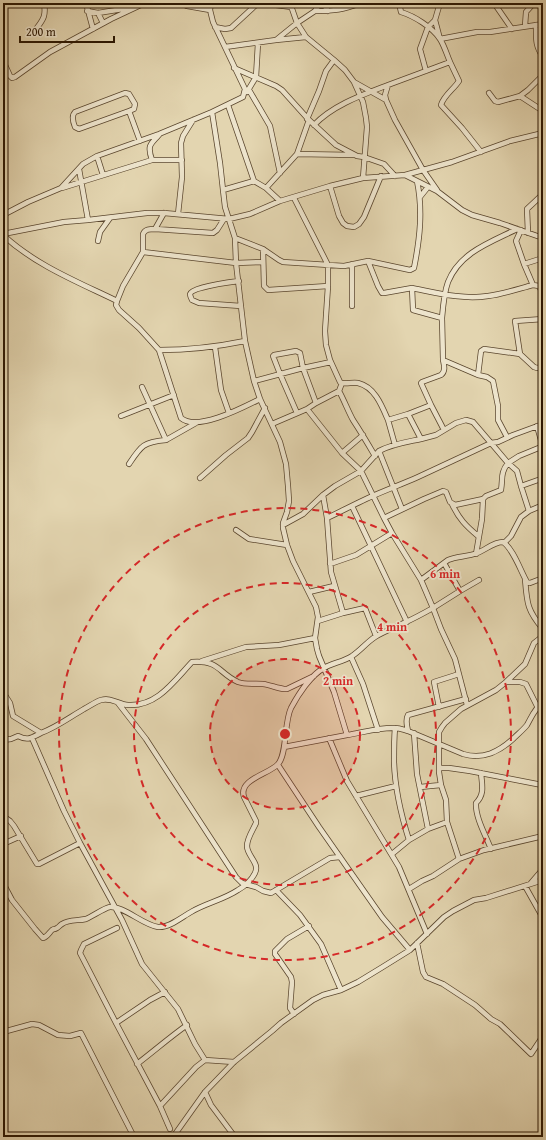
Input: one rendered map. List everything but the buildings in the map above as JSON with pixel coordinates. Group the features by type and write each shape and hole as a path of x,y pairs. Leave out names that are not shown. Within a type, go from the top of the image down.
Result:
{"street":[{"path":"36,29 45,16 46,10 44,3"},
{"path":"58,3 75,3"},
{"path":"86,3 93,29"},
{"path":"5,65 10,76 12,78 15,77 50,52 103,23 145,3"},
{"path":"181,3 187,6 210,10"},
{"path":"211,3 210,10 212,19 234,68 244,86 244,97"},
{"path":"215,27 225,29 230,28 258,3"},
{"path":"269,3 276,5 290,5 297,23 306,37 345,70 354,82 364,109 367,127 363,178"},
{"path":"276,40 315,11 320,3"},
{"path":"323,3 328,11"},
{"path":"315,11 341,10 361,3"},
{"path":"399,3 401,12 415,17 440,39"},
{"path":"426,71 420,50 428,27 435,20 440,3"},
{"path":"525,26 526,12 534,3"},
{"path":"495,4 512,29"},
{"path":"87,11 98,13 134,8"},
{"path":"98,13 103,23"},
{"path":"435,20 440,39 459,81 445,97 441,105 481,152"},
{"path":"440,39 477,32 490,32 543,24"},
{"path":"536,25 536,46 543,56"},
{"path":"225,47 306,37"},
{"path":"60,188 83,164 97,156 159,134 244,97 256,77 258,43"},
{"path":"266,188 297,154 326,71 334,60"},
{"path":"314,125 321,118 346,102 388,84 450,62"},
{"path":"234,68 282,90 308,121 336,145 356,156"},
{"path":"489,93 495,101 498,102 520,96 543,75"},
{"path":"354,82 386,100"},
{"path":"388,84 385,95 395,120 423,170 437,191"},
{"path":"249,90 267,118 270,126 280,173"},
{"path":"125,93 129,94 135,104 134,109 129,111 79,129 75,127 72,118 75,112 125,93"},
{"path":"520,96 543,111"},
{"path":"228,105 254,182"},
{"path":"129,111 140,141"},
{"path":"212,112 220,163 226,219 235,238 236,263 245,341 254,381 260,399 284,454 289,495 288,507 283,525 287,545 316,607 318,621 315,638 319,656 334,692 346,735"},
{"path":"308,121 321,118"},
{"path":"178,214 182,177 180,143 193,120"},
{"path":"3,234 64,222 141,214 164,213 226,219 255,212 280,202 330,186 363,178 405,175 452,162 510,141 543,133"},
{"path":"152,160 149,146 159,134"},
{"path":"297,154 364,157 384,164 395,176"},
{"path":"97,156 103,175"},
{"path":"3,215 60,188 152,160 182,160"},
{"path":"79,169 88,220"},
{"path":"405,175 437,191 462,210 472,215 543,238"},
{"path":"330,186 339,216 343,223 347,226 354,226 364,217 381,176"},
{"path":"235,238 263,249 283,262 344,266 368,261 410,270 414,268 420,232 421,213 417,181"},
{"path":"223,190 254,182 266,188 280,202"},
{"path":"420,197 428,187"},
{"path":"528,233 527,209 543,194"},
{"path":"294,198 328,265 325,331 326,345 338,380 342,383 358,383 368,387 377,398 388,420 395,445"},
{"path":"155,229 164,213"},
{"path":"98,241 100,232 110,218"},
{"path":"197,423 187,422 181,418 159,350 139,328 119,310 116,305 123,286 143,252 144,232 149,229 155,229 213,233 226,219"},
{"path":"519,230 516,240 533,285"},
{"path":"444,430 420,383 441,375 444,370 442,318 448,282 461,262 467,256 477,249 519,230"},
{"path":"3,234 25,253 47,266 117,301"},
{"path":"263,249 264,286 268,290 328,286"},
{"path":"143,252 236,263 263,262"},
{"path":"524,264 543,258"},
{"path":"368,261 382,293 412,288 445,295 464,297 489,296 537,285 543,294"},
{"path":"352,264 352,306"},
{"path":"239,281 219,284 192,291 190,297 192,300 199,303 241,306"},
{"path":"412,288 413,310 442,318"},
{"path":"520,354 516,321 543,319"},
{"path":"159,350 215,347 245,341"},
{"path":"215,347 221,390 229,414"},
{"path":"478,375 481,351 484,348 520,354 534,367 543,367"},
{"path":"298,413 280,374 273,356 274,355 298,351 300,353 303,368 316,403"},
{"path":"443,360 494,381 498,402 498,420 507,437"},
{"path":"254,381 331,362"},
{"path":"272,424 307,409 339,390 342,383"},
{"path":"142,387 166,440"},
{"path":"339,390 353,419 375,456"},
{"path":"121,416 174,395"},
{"path":"129,464 143,446 151,442 166,440 197,423 229,414 260,399"},
{"path":"388,420 431,405"},
{"path":"200,478 248,438 265,408"},
{"path":"307,409 342,453 361,471 392,533 421,580 455,659 467,705"},
{"path":"408,414 421,439"},
{"path":"283,525 302,514 335,486 361,471 379,451 395,445 436,435 460,421 470,420 476,424 508,463 517,471 529,511"},
{"path":"327,518 491,443 498,442 507,437 543,424"},
{"path":"452,504 455,505 483,499 486,496 501,490 501,475 508,463 541,447 541,439 537,426"},
{"path":"342,453 363,435"},
{"path":"379,451 402,509"},
{"path":"521,486 538,480 543,480"},
{"path":"384,518 444,491 446,492 457,515 463,523 478,536"},
{"path":"323,495 327,518 330,564 334,586 343,613"},
{"path":"476,554 482,519 483,499"},
{"path":"352,506 407,622"},
{"path":"421,580 452,558 476,554 497,542 505,542 511,536 520,517 529,511 543,506"},
{"path":"236,530 249,538 287,545"},
{"path":"330,564 351,557 371,547 392,533"},
{"path":"505,542 519,564 525,579 528,606 533,617 543,629"},
{"path":"444,563 460,591"},
{"path":"525,579 530,583 543,578"},
{"path":"3,883 12,900 43,938 65,923 84,920 108,908 115,907 150,924 162,927 176,921 192,911 231,894 246,884 256,870 255,864 247,850 247,846 256,821 244,797 244,789 254,779 278,765 284,747 286,726 290,710 305,686 324,668 351,657 376,636 433,608 480,580"},
{"path":"309,592 334,586"},
{"path":"318,621 365,608 376,636"},
{"path":"459,859 447,822 446,800 440,785 439,732 451,717 467,705 496,690 506,682 524,664 534,643 543,636"},
{"path":"3,740 18,736 26,739 32,738 53,728 98,701 111,699 127,705 145,702 155,698 164,692 192,662 202,661 246,647 279,645 315,638"},
{"path":"351,657 363,684 378,730"},
{"path":"202,661 216,666 238,682 248,684 264,684 284,689 315,675"},
{"path":"438,707 434,682 459,674"},
{"path":"506,682 520,682 526,684 537,706"},
{"path":"3,692 9,702 13,716 41,733"},
{"path":"408,731 406,718 408,715 466,699"},
{"path":"118,702 149,744 236,877 242,883 270,893 330,858 340,857"},
{"path":"284,747 346,735 395,728 414,733 469,756 476,757 492,754 506,745 523,729 537,706 543,702"},
{"path":"395,728 394,761 396,786 409,840"},
{"path":"414,733 416,768 428,829"},
{"path":"32,738 56,795 80,843 130,935 142,964 178,1009 195,1044 205,1060"},
{"path":"329,738 342,769 356,796 400,867 427,934"},
{"path":"278,765 307,811 382,917 410,950"},
{"path":"439,768 481,773 542,786 543,780"},
{"path":"481,773 482,795 476,803 476,808 479,820 491,849"},
{"path":"420,787 440,785"},
{"path":"356,796 396,786"},
{"path":"3,816 10,820 38,864 80,843"},
{"path":"392,854 409,840 428,829 447,822"},
{"path":"3,844 21,836"},
{"path":"409,889 433,876 459,859 543,836"},
{"path":"530,884 543,869"},
{"path":"174,1137 204,1092 234,1062 272,1032 280,1023 313,1000 323,995 341,990 368,977 410,950 444,917 474,900 486,898 543,880"},
{"path":"525,886 543,918"},
{"path":"276,890 309,926 323,947 341,990"},
{"path":"294,1014 290,1008 292,980 275,954 275,951 287,939 309,926"},
{"path":"117,928 84,944 80,953 160,1106 170,1129"},
{"path":"417,943 423,972 426,977 443,984 475,1005 491,1019 500,1024 530,1054 541,1039 543,1033"},
{"path":"116,1023 150,1000 165,992"},
{"path":"3,1032 32,1024 38,1024 58,1035 70,1036 81,1033 134,1137"},
{"path":"137,1064 186,1025"},
{"path":"160,1106 196,1067 205,1060 234,1062"},
{"path":"204,1092 211,1105 235,1137"}]}
